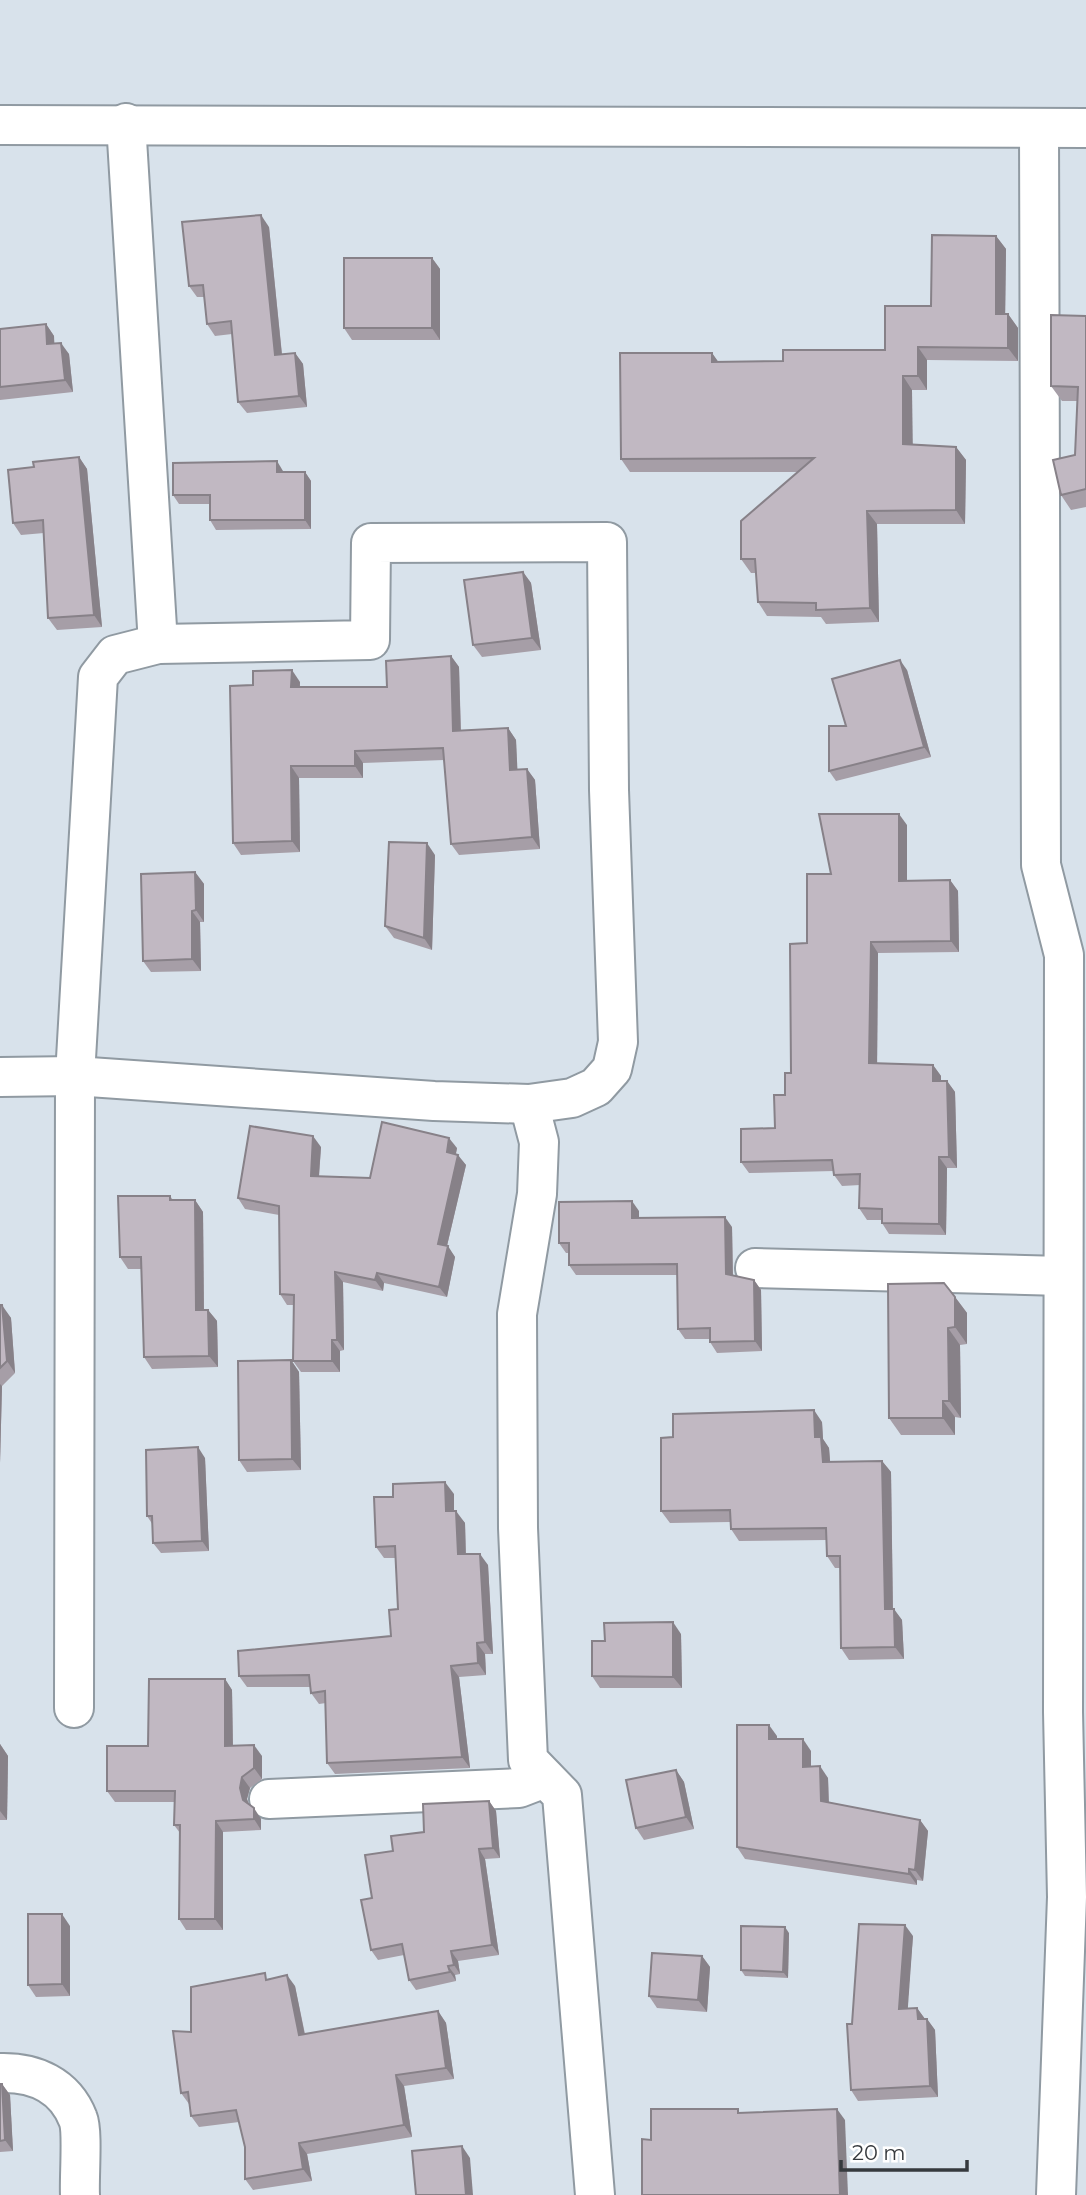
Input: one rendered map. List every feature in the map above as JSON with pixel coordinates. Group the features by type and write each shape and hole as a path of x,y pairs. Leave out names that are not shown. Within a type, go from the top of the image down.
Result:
{"street":[{"path":"126,123 158,644"},
{"path":"0,125 126,123 1086,128"},
{"path":"1039,128 1041,865 1064,955 1063,1712 1067,1897 1056,2195"},
{"path":"0,1076 75,1076 434,1101 529,1104 572,1098 596,1087 612,1069 618,1042 609,790 607,542 372,543 370,640 158,644 115,655 97,677 75,1076 74,1708"},
{"path":"529,1104 539,1142 537,1194 517,1314 518,1528 528,1760 562,1795 595,2195"},
{"path":"755,1268 1062,1276"},
{"path":"269,1799 519,1788 545,1778"},
{"path":"0,2073 40,2077 57,2089 79,2120 80,2195"}],"building":[{"path":"261,215 275,355 295,353 299,396 238,402 231,321 207,324 203,285 189,286 182,222"},
{"path":"932,235 996,236 996,314 1008,314 1008,348 918,347 918,376 903,376 903,444 956,447 956,510 867,511 870,608 816,610 816,603 758,602 755,559 741,559 741,521 814,458 621,459 620,353 712,353 712,362 783,361 783,350 885,350 885,306 931,306"},
{"path":"344,258 432,258 432,328 344,328"},
{"path":"1051,315 1086,316 1086,489 1061,495 1053,460 1075,455 1078,387 1051,386"},
{"path":"46,324 47,344 61,343 65,380 0,387 0,329"},
{"path":"79,457 94,615 48,618 43,520 13,523 8,470 34,467 33,462"},
{"path":"277,461 277,472 305,472 305,520 210,520 210,495 173,495 173,463"},
{"path":"523,572 532,638 473,645 464,580"},
{"path":"451,656 453,731 508,728 510,770 527,769 532,837 451,844 443,748 355,751 355,766 291,766 292,841 233,843 230,686 253,685 253,671 292,670 291,687 387,687 386,661"},
{"path":"900,660 924,747 829,771 829,726 846,726 832,679"},
{"path":"819,814 899,814 899,881 950,880 951,941 871,942 869,1063 933,1065 933,1081 947,1081 949,1157 939,1157 939,1224 882,1223 882,1209 859,1208 860,1174 834,1175 832,1160 741,1162 741,1129 775,1128 774,1095 785,1095 785,1073 791,1073 790,944 807,943 807,874 831,874"},
{"path":"389,842 427,843 424,938 385,926"},
{"path":"195,872 196,910 192,911 192,959 143,961 141,874"},
{"path":"382,1122 449,1138 447,1152 458,1155 438,1244 448,1246 439,1287 377,1273 375,1280 335,1272 337,1340 332,1340 332,1361 293,1361 294,1295 280,1294 279,1206 238,1198 250,1126 313,1136 311,1176 370,1178"},
{"path":"118,1196 170,1196 170,1200 195,1200 196,1310 208,1310 209,1356 144,1357 141,1257 120,1257"},
{"path":"632,1201 632,1218 725,1217 726,1274 754,1280 755,1341 710,1342 710,1328 678,1329 677,1264 569,1265 569,1243 559,1243 559,1202"},
{"path":"944,1283 955,1297 955,1327 948,1328 949,1401 943,1401 943,1418 889,1418 888,1284"},
{"path":"0,1305 7,1361 0,1368"},
{"path":"291,1360 292,1459 239,1460 238,1361"},
{"path":"814,1410 815,1437 821,1437 823,1462 882,1461 885,1609 894,1609 895,1647 841,1648 840,1556 827,1556 826,1528 731,1529 730,1510 661,1511 661,1438 673,1437 673,1414"},
{"path":"198,1447 202,1541 153,1543 152,1516 147,1516 146,1450"},
{"path":"445,1482 446,1511 456,1511 458,1554 480,1554 485,1642 477,1643 478,1663 451,1666 462,1757 327,1763 325,1691 311,1693 309,1675 239,1676 238,1651 391,1636 389,1610 398,1609 395,1546 376,1547 374,1497 393,1497 393,1484"},
{"path":"673,1622 673,1677 592,1676 592,1641 605,1641 604,1623"},
{"path":"149,1679 225,1679 225,1746 254,1745 254,1768 242,1777 240,1788 243,1800 254,1808 254,1819 216,1821 215,1919 179,1919 180,1825 174,1825 175,1791 107,1791 107,1746 148,1746"},
{"path":"737,1725 769,1725 769,1739 803,1739 803,1767 820,1766 821,1801 920,1820 915,1870 909,1869 909,1874 737,1847"},
{"path":"676,1770 686,1817 636,1828 626,1780"},
{"path":"489,1801 493,1848 479,1849 492,1945 451,1951 454,1965 448,1966 450,1972 409,1980 402,1944 371,1950 361,1900 372,1898 365,1855 393,1851 391,1836 424,1832 423,1804"},
{"path":"28,1914 62,1914 62,1984 28,1985"},
{"path":"859,1924 905,1925 899,2009 917,2008 918,2019 927,2019 930,2086 851,2090 847,2024 852,2024"},
{"path":"741,1926 785,1927 783,1972 741,1970"},
{"path":"652,1953 702,1956 698,2000 649,1996"},
{"path":"265,1973 266,1980 287,1975 299,2035 438,2011 446,2068 396,2075 404,2125 299,2143 303,2169 245,2179 245,2147 236,2110 191,2116 188,2092 181,2093 173,2031 191,2032 191,1987"},
{"path":"0,2084 5,2140 0,2141"},
{"path":"651,2109 738,2109 738,2113 837,2109 840,2195 642,2195 642,2139 651,2140"},
{"path":"462,2146 466,2195 416,2195 412,2151"}]}
